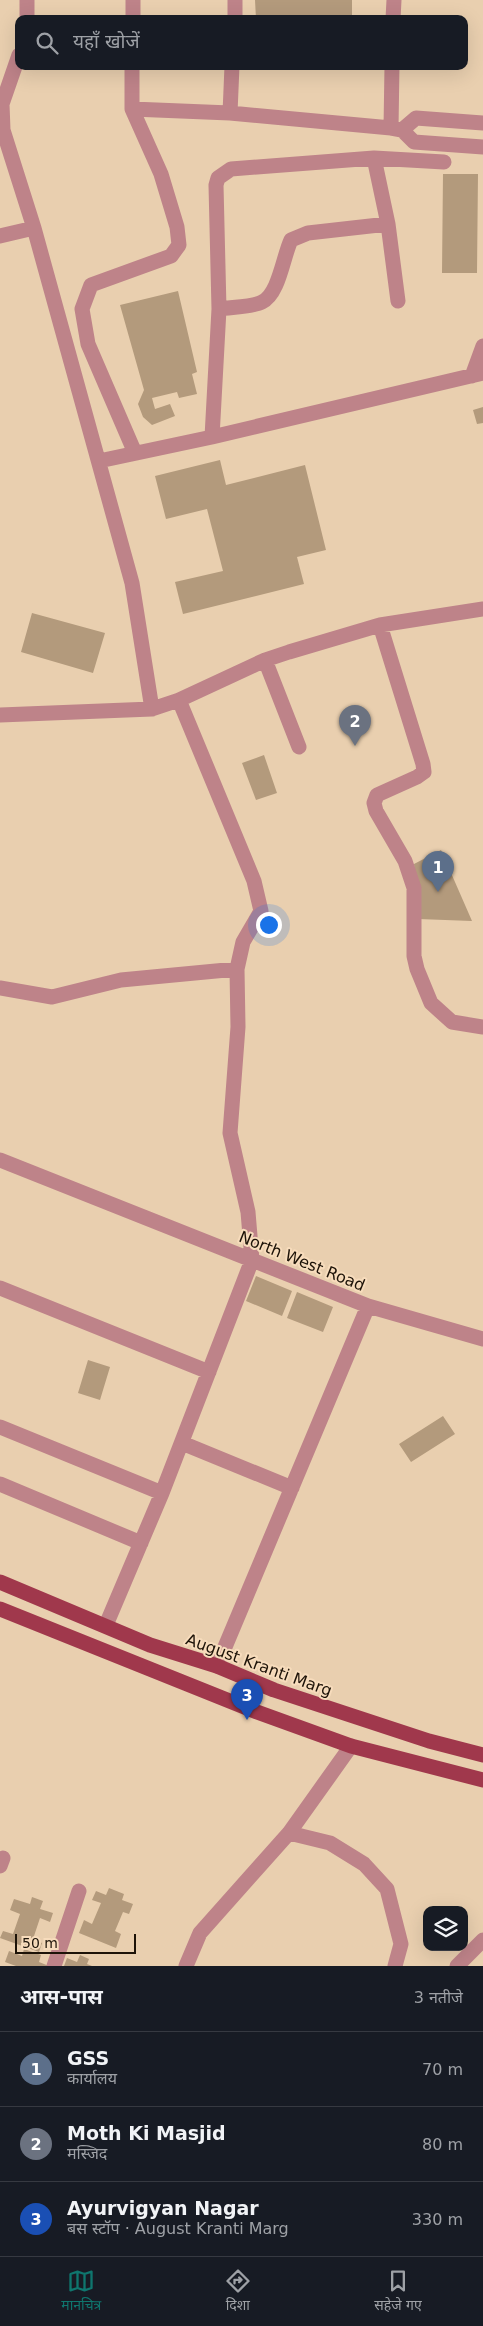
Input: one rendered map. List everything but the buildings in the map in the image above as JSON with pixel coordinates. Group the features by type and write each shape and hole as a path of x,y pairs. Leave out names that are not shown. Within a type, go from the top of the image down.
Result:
{"main road":[{"name":"August Kranti Marg","path":"0,1582 150,1645 217,1666 274,1690 429,1741 483,1755"},
{"path":"0,1609 256,1712 312,1730 351,1746 483,1780"}],"street":[{"path":"27,0 27,15"},
{"path":"133,0 133,15"},
{"path":"234,15 235,0"},
{"path":"393,15 394,0"},
{"path":"15,63 2,94 2,130 34,228 132,583 152,709"},
{"path":"132,70 132,109 161,174 177,227 179,245 171,256 91,285 82,309 88,344 135,453"},
{"path":"230,113 232,70"},
{"path":"392,70 396,129"},
{"path":"132,109 230,113 396,129 414,142 483,147"},
{"path":"396,129 416,118 483,123"},
{"path":"212,437 219,308 216,185 218,178 231,169 374,158 444,162"},
{"path":"374,158 388,224 398,301"},
{"path":"219,308 262,302 276,288 284,255 291,240 308,232 388,224"},
{"path":"0,236 34,228"},
{"path":"99,461 212,437 478,375 483,346"},
{"path":"0,715 152,709 179,700 264,660 380,625 483,609"},
{"path":"380,625 424,772 377,795 374,802 376,811 405,861 414,888 417,969 431,1003 452,1022 483,1027"},
{"path":"264,660 299,746"},
{"path":"106,1625 182,1443 252,1260 248,1212 232,1149 230,1132 238,1027 237,969 243,942 261,911 254,881 179,700"},
{"path":"0,988 52,997 121,980 237,969"},
{"name":"North West Road","path":"0,1160 368,1306 217,1666"},
{"path":"0,1288 209,1372"},
{"path":"368,1306 483,1339"},
{"path":"0,1427 162,1493"},
{"path":"182,1443 292,1488"},
{"path":"0,1484 141,1542"},
{"path":"186,1966 200,1933 290,1833 351,1746"},
{"path":"290,1833 330,1843 364,1864 387,1889 401,1944 395,1966"},
{"path":"54,1966 79,1891"},
{"path":"457,1966 483,1940"}],"place":[{"name":"Moth Ki Masjid","path":"355,746"},
{"name":"GSS","path":"438,892"},
{"name":"Ayurvigyan Nagar","path":"247,1720"}]}
